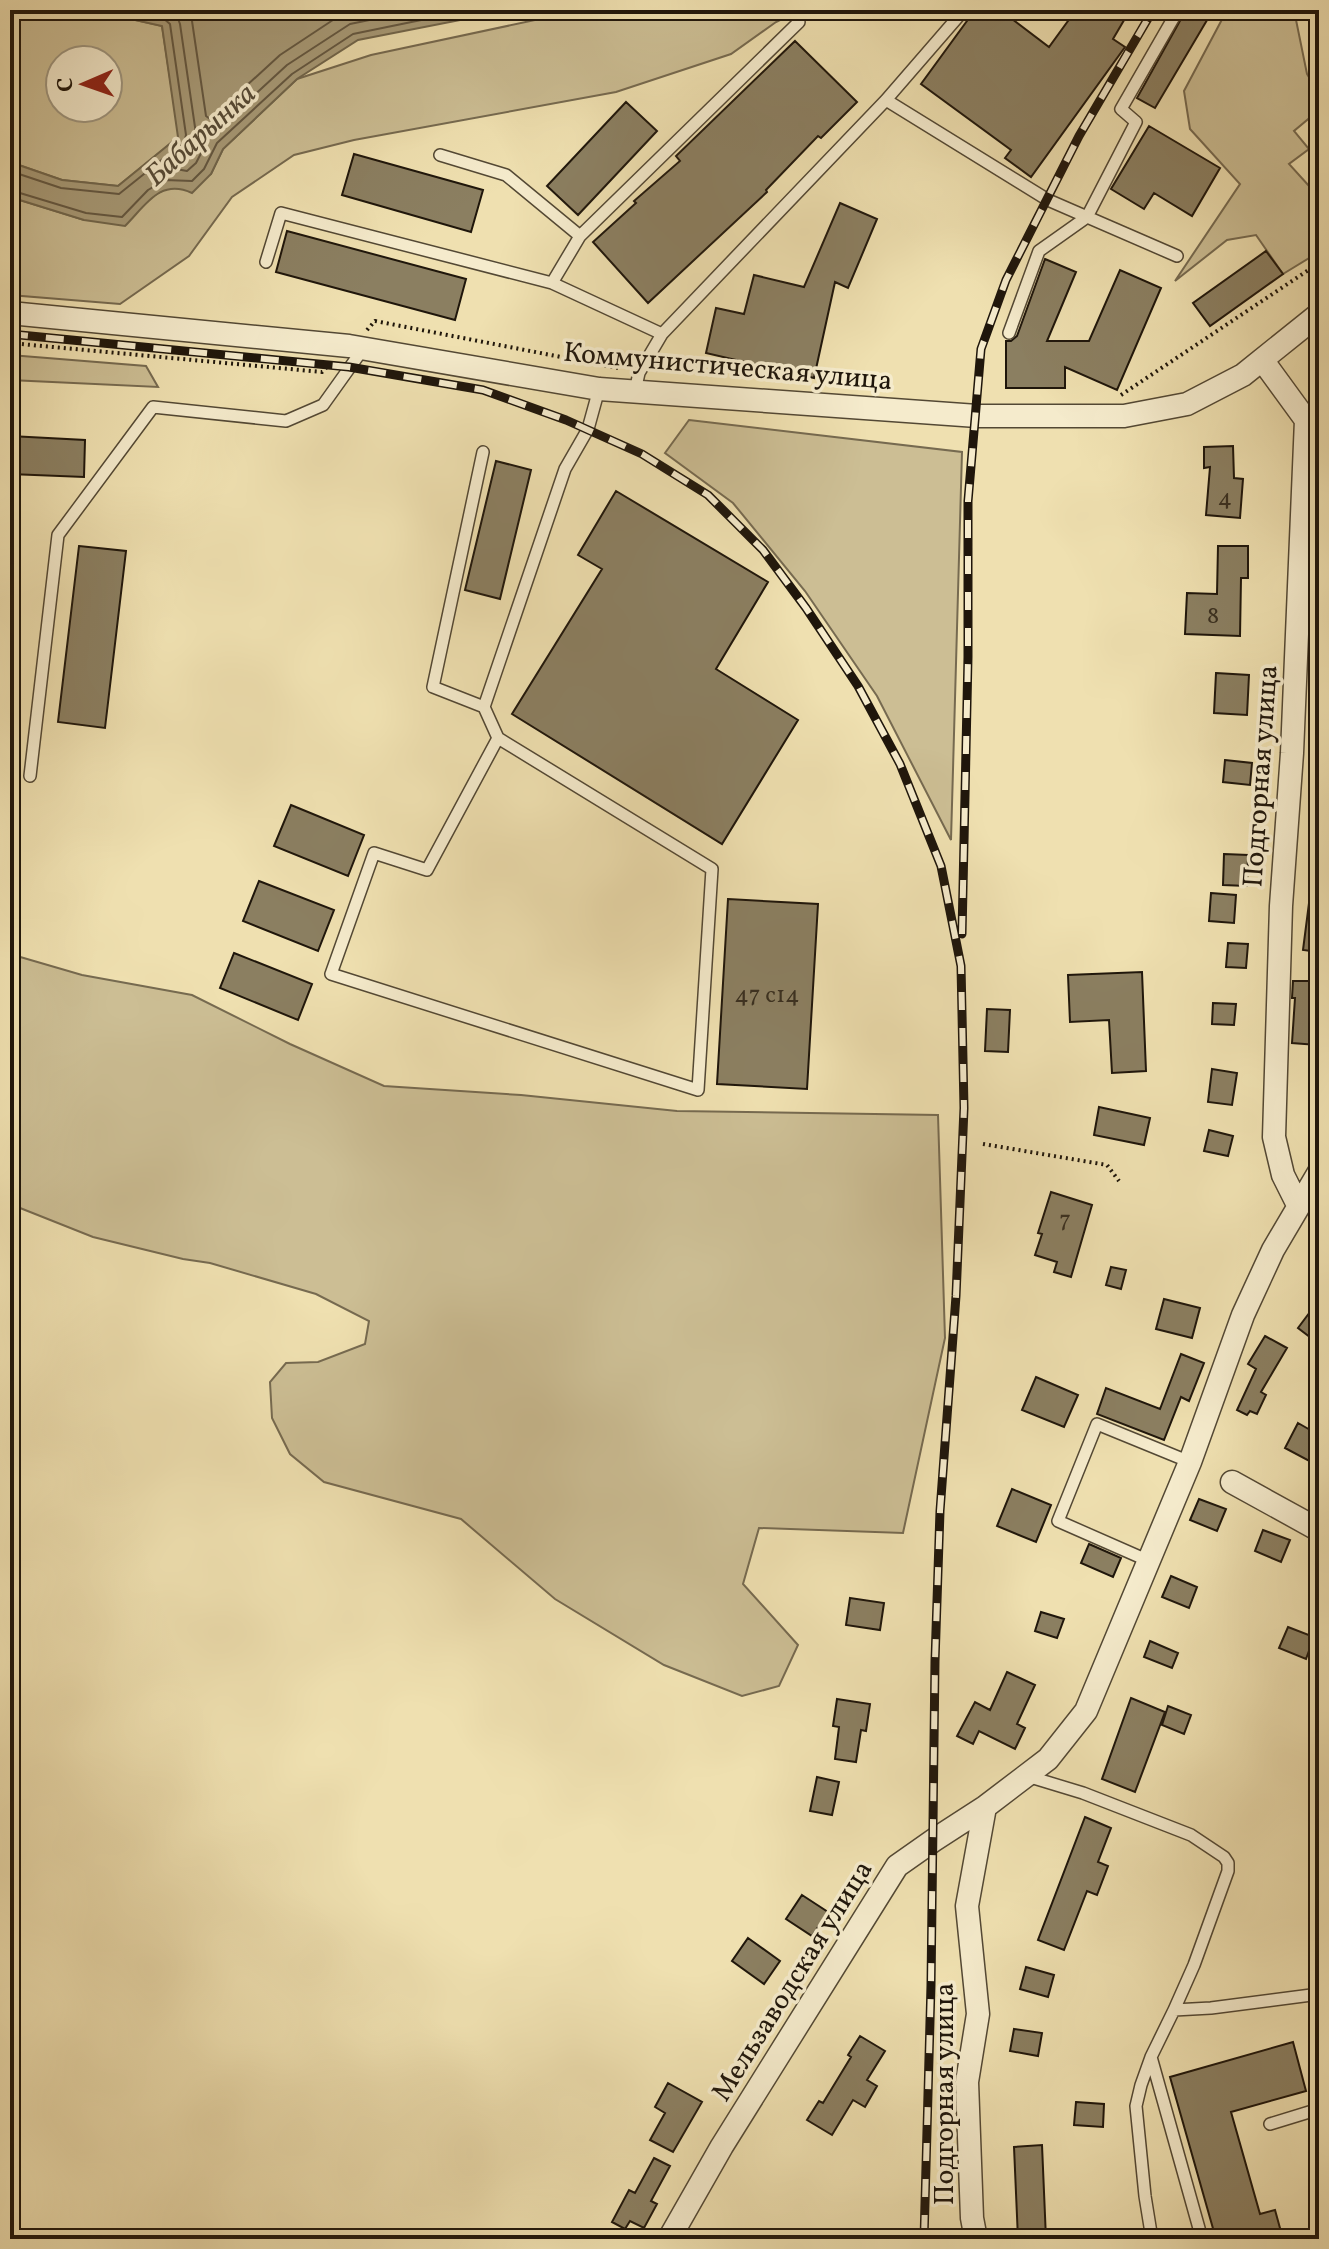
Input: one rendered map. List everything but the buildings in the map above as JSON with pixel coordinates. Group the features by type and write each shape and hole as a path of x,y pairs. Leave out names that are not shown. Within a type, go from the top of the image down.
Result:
{"street":[{"name":"Коммунистическая улица","path":"10,313 363,349 599,389 637,382 977,416 1124,416 1187,404 1243,375 1313,323"},
{"name":"Подгорная улица","path":"1263,361 1306,420 1292,753 1281,906 1274,1137 1283,1175 1298,1205"},
{"name":"Мельзаводская улица","path":"669,2239 722,2146 897,1866 985,1807 1048,1759 1086,1711 1190,1462 1243,1315 1273,1250 1319,1172"},
{"path":"1232,1482 1319,1530"},
{"name":"Подгорная улица","path":"976,2239 972,2218 967,2082 978,2014 967,1906 985,1807"}],"lane":[{"path":"637,382 662,334 886,100 964,10"},
{"path":"1009,333 1039,251 1087,217 1136,122 1121,109 1178,10"},
{"path":"552,283 580,236 799,22"},
{"path":"886,100 1048,200 1177,256"},
{"path":"440,155 506,175 580,236"},
{"path":"266,262 281,213 552,283 662,334"},
{"path":"30,776 58,535 153,407 286,421 323,405 363,349"},
{"path":"498,738 427,870 374,853 331,974 698,1090 712,869 498,738 484,707 565,469 588,429 599,389"},
{"path":"483,452 433,687 484,707"},
{"path":"1149,1561 1058,1521 1097,1424 1190,1462"},
{"path":"1026,1776 1083,1793 1191,1835 1228,1863 1228,1871 1194,1965 1151,2057 1137,2097 1136,2117 1152,2239"},
{"path":"1174,2010 1319,1994"},
{"path":"1151,2057 1202,2239"},
{"path":"1270,2124 1319,2109"}],"path":[{"path":"1120,395 1319,263"},
{"path":"10,343 322,372"},
{"path":"588,362 637,382"},
{"path":"983,1144 1107,1165 1119,1181"}],"shaded area":[{"path":"10,10 91,10 162,26 179,137 118,186 62,180 10,162"},
{"path":"582,10 800,10 776,22 731,54 616,92 354,140 294,155 232,197 189,256 120,304 10,295 10,197 84,220 153,196 169,187 182,188 211,174 223,149 297,79 371,55"},
{"path":"1227,10 1294,10 1307,74 1319,94 1319,110 1294,131 1309,149 1289,164 1319,197 1319,252 1283,274 1256,235 1227,240 1175,281 1240,184 1190,129 1184,91"},
{"path":"10,355 146,366 158,387 10,380"},
{"path":"689,420 962,452 951,840 877,696 805,591 733,503 665,453"},
{"path":"10,954 82,975 192,995 384,1086 521,1095 677,1111 938,1115 945,1338 903,1533 759,1528 743,1584 798,1645 779,1686 742,1696 664,1665 555,1599 461,1519 324,1482 290,1454 272,1418 270,1382 286,1363 318,1362 365,1344 369,1321 316,1294 210,1263 93,1237 10,1204"}],"water":[{"name":"Бабарынка","path":"91,10 511,10 358,40 297,79 223,149 211,174 192,193 181,189 162,191 125,226 84,220 10,197 10,162 62,180 118,186 178,137 162,26"}],"railway":[{"path":"962,934 968,501 981,349 1006,280 1079,136 1153,10"},
{"path":"10,334 349,367 483,390 566,420 642,454 708,495 763,550 858,686 900,764 941,866 961,966 964,1108 956,1296 940,1511 924,2239"}]}
